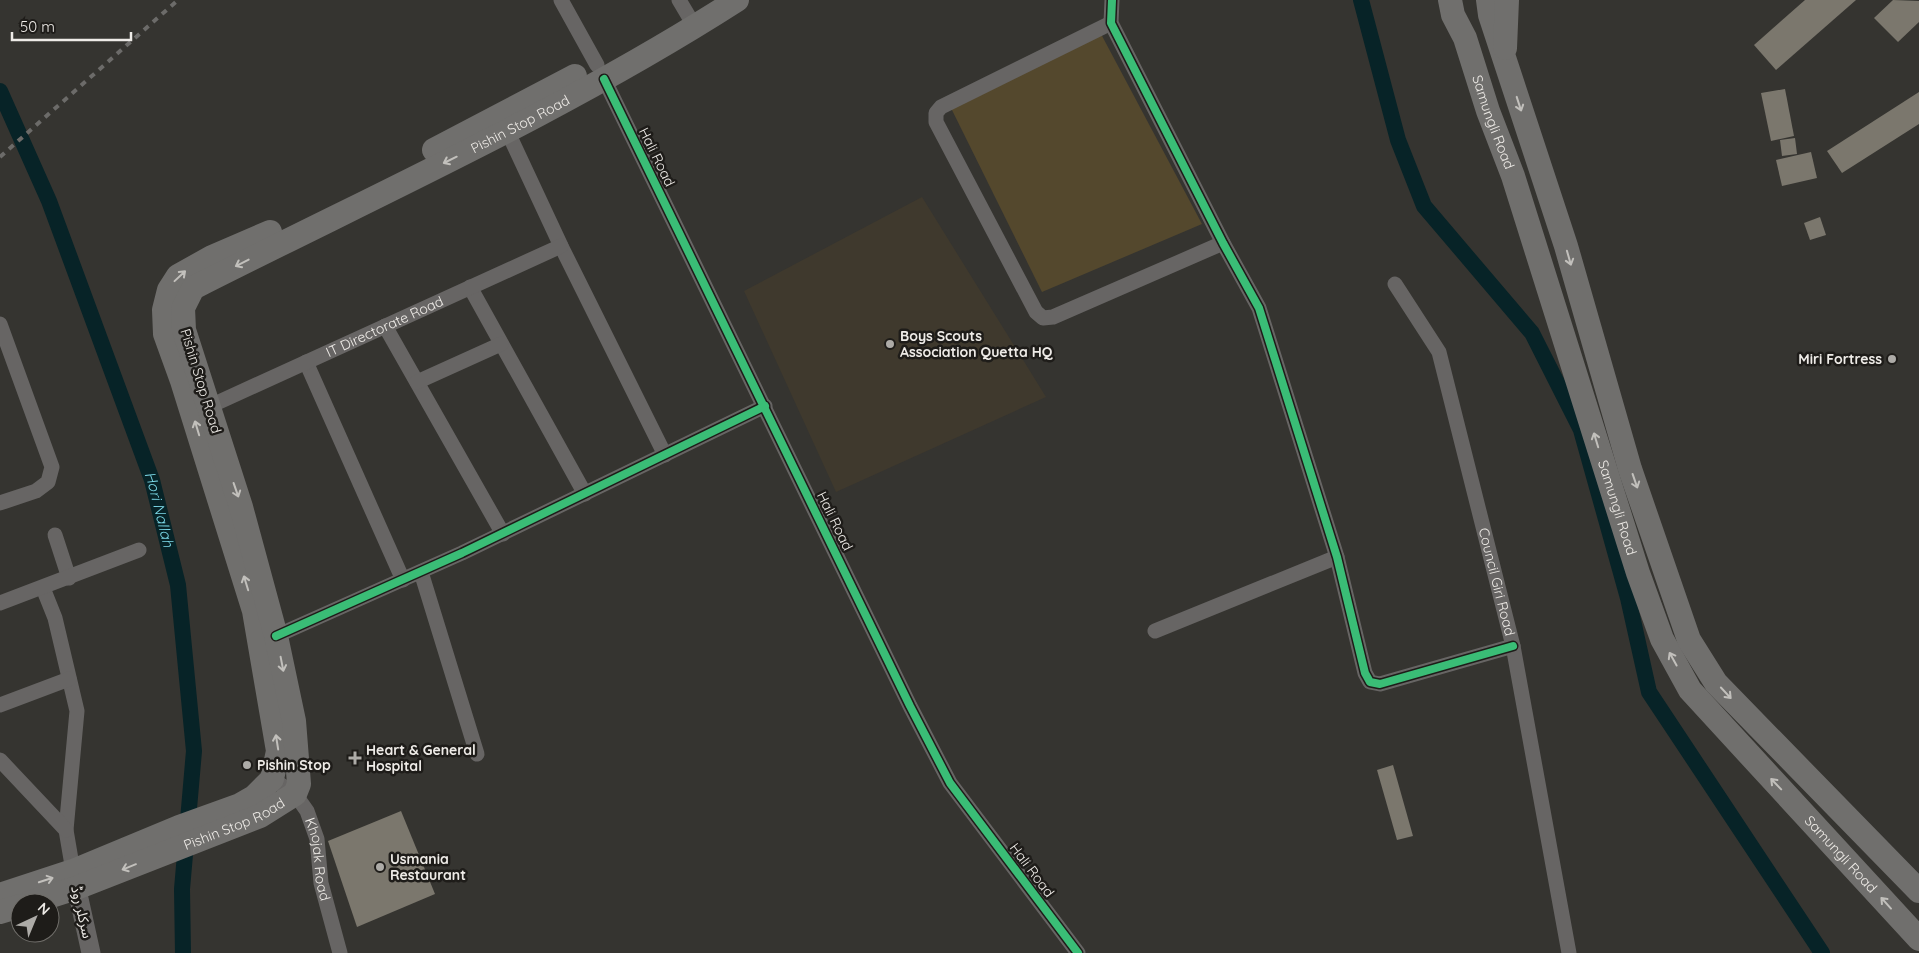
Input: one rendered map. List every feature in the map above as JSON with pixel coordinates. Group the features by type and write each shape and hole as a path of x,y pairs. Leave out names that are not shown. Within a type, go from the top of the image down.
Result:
{"main road":[{"name":"Pishin Stop Road","path":"49,893 74,880 183,839 260,816 295,794 299,784 294,722 276,636 241,507 184,330 183,308 193,288 601,72 687,15 715,0"},
{"name":"Pishin Stop Road","path":"687,15 737,0"},
{"name":"Samungli Road","path":"1450,0 1453,15 1465,38 1488,112 1513,176 1638,573 1662,639 1690,690 1919,939"},
{"path":"1465,0 1465,38"},
{"name":"Samungli Road","path":"1495,5 1504,57 1566,246 1630,469 1689,640 1716,683 1919,891"},
{"name":"Pishin Stop Road","path":"183,839 219,813 240,805 254,796 272,778 278,751 254,611 182,381 165,334 164,310 169,290 178,276 192,266 262,236 504,124"},
{"name":"Pishin Stop Road","path":"0,895 74,880"}],"street":[{"name":"Hali Road","path":"561,0 601,72 905,697 950,783 1078,953"},
{"path":"1112,0 1111,23 1223,243 1259,308 1337,557 1365,673 1370,682 1380,684 1513,646"},
{"path":"1111,23 941,107 936,113 936,122 1036,312 1043,318 1053,318 1223,243"},
{"path":"504,124 561,246 666,455"},
{"name":"IT Directorate Road","path":"208,407 561,246"},
{"name":"Council Giri Road","path":"1395,284 1439,352 1513,646 1569,953"},
{"path":"470,287 585,494"},
{"path":"0,324 52,468 48,482 36,491 0,503"},
{"path":"385,326 502,534"},
{"path":"417,382 502,344"},
{"path":"306,362 403,580"},
{"path":"276,636 502,534 765,406"},
{"path":"55,535 69,578"},
{"path":"0,603 139,550"},
{"path":"1155,631 1337,557"},
{"path":"421,572 477,754"},
{"path":"43,588 55,618 77,711 66,830 74,880"},
{"path":"0,705 69,679"},
{"path":"0,760 66,830"},
{"name":"Khojak Road","path":"272,778 295,794 307,811 317,839 321,883 340,953"},
{"name":"سرکلر روڈ","path":"74,880 91,953"}],"shaded area":[{"path":"1101,34 1202,224 1042,292 951,108"},
{"name":"Boys Scouts Association Quetta HQ","path":"922,197 1046,397 836,492 744,291"}],"building":[{"path":"1805,0 1856,0 1776,70 1754,45"},
{"path":"1893,0 1919,1 1919,22 1898,42 1874,18"},
{"path":"1785,89 1794,136 1771,141 1761,93"},
{"path":"1919,92 1919,124 1842,173 1827,151"},
{"path":"1795,138 1797,154 1782,156 1780,140"},
{"path":"1811,152 1817,178 1782,186 1776,160"},
{"path":"1820,217 1826,235 1810,240 1804,223"},
{"path":"1393,765 1413,836 1397,840 1377,770"},
{"name":"Usmania Restaurant","path":"401,811 435,894 357,927 328,841"}],"waterway":[{"path":"1361,0 1398,140 1424,206 1532,333 1581,430 1628,598 1649,692 1822,953"},
{"name":"Hori Nallah","path":"0,91 49,201 152,480 178,585 194,751 182,889 183,953"}],"railway":[{"path":"0,157 178,0"}],"cycle path":[{"path":"1112,0 1111,23 1223,243 1259,308 1337,557 1365,673 1370,682 1380,684 1513,646"},
{"path":"604,79 910,706 950,783 1078,953"},
{"path":"276,636 462,553 765,406"}],"place":[{"name":"Boys Scouts Association Quetta HQ","path":"890,344"},
{"name":"Miri Fortress","path":"1892,359"},
{"name":"Heart & General Hospital","path":"355,758"},
{"name":"Pishin Stop","path":"247,765"},
{"name":"Usmania Restaurant","path":"380,867"}]}
